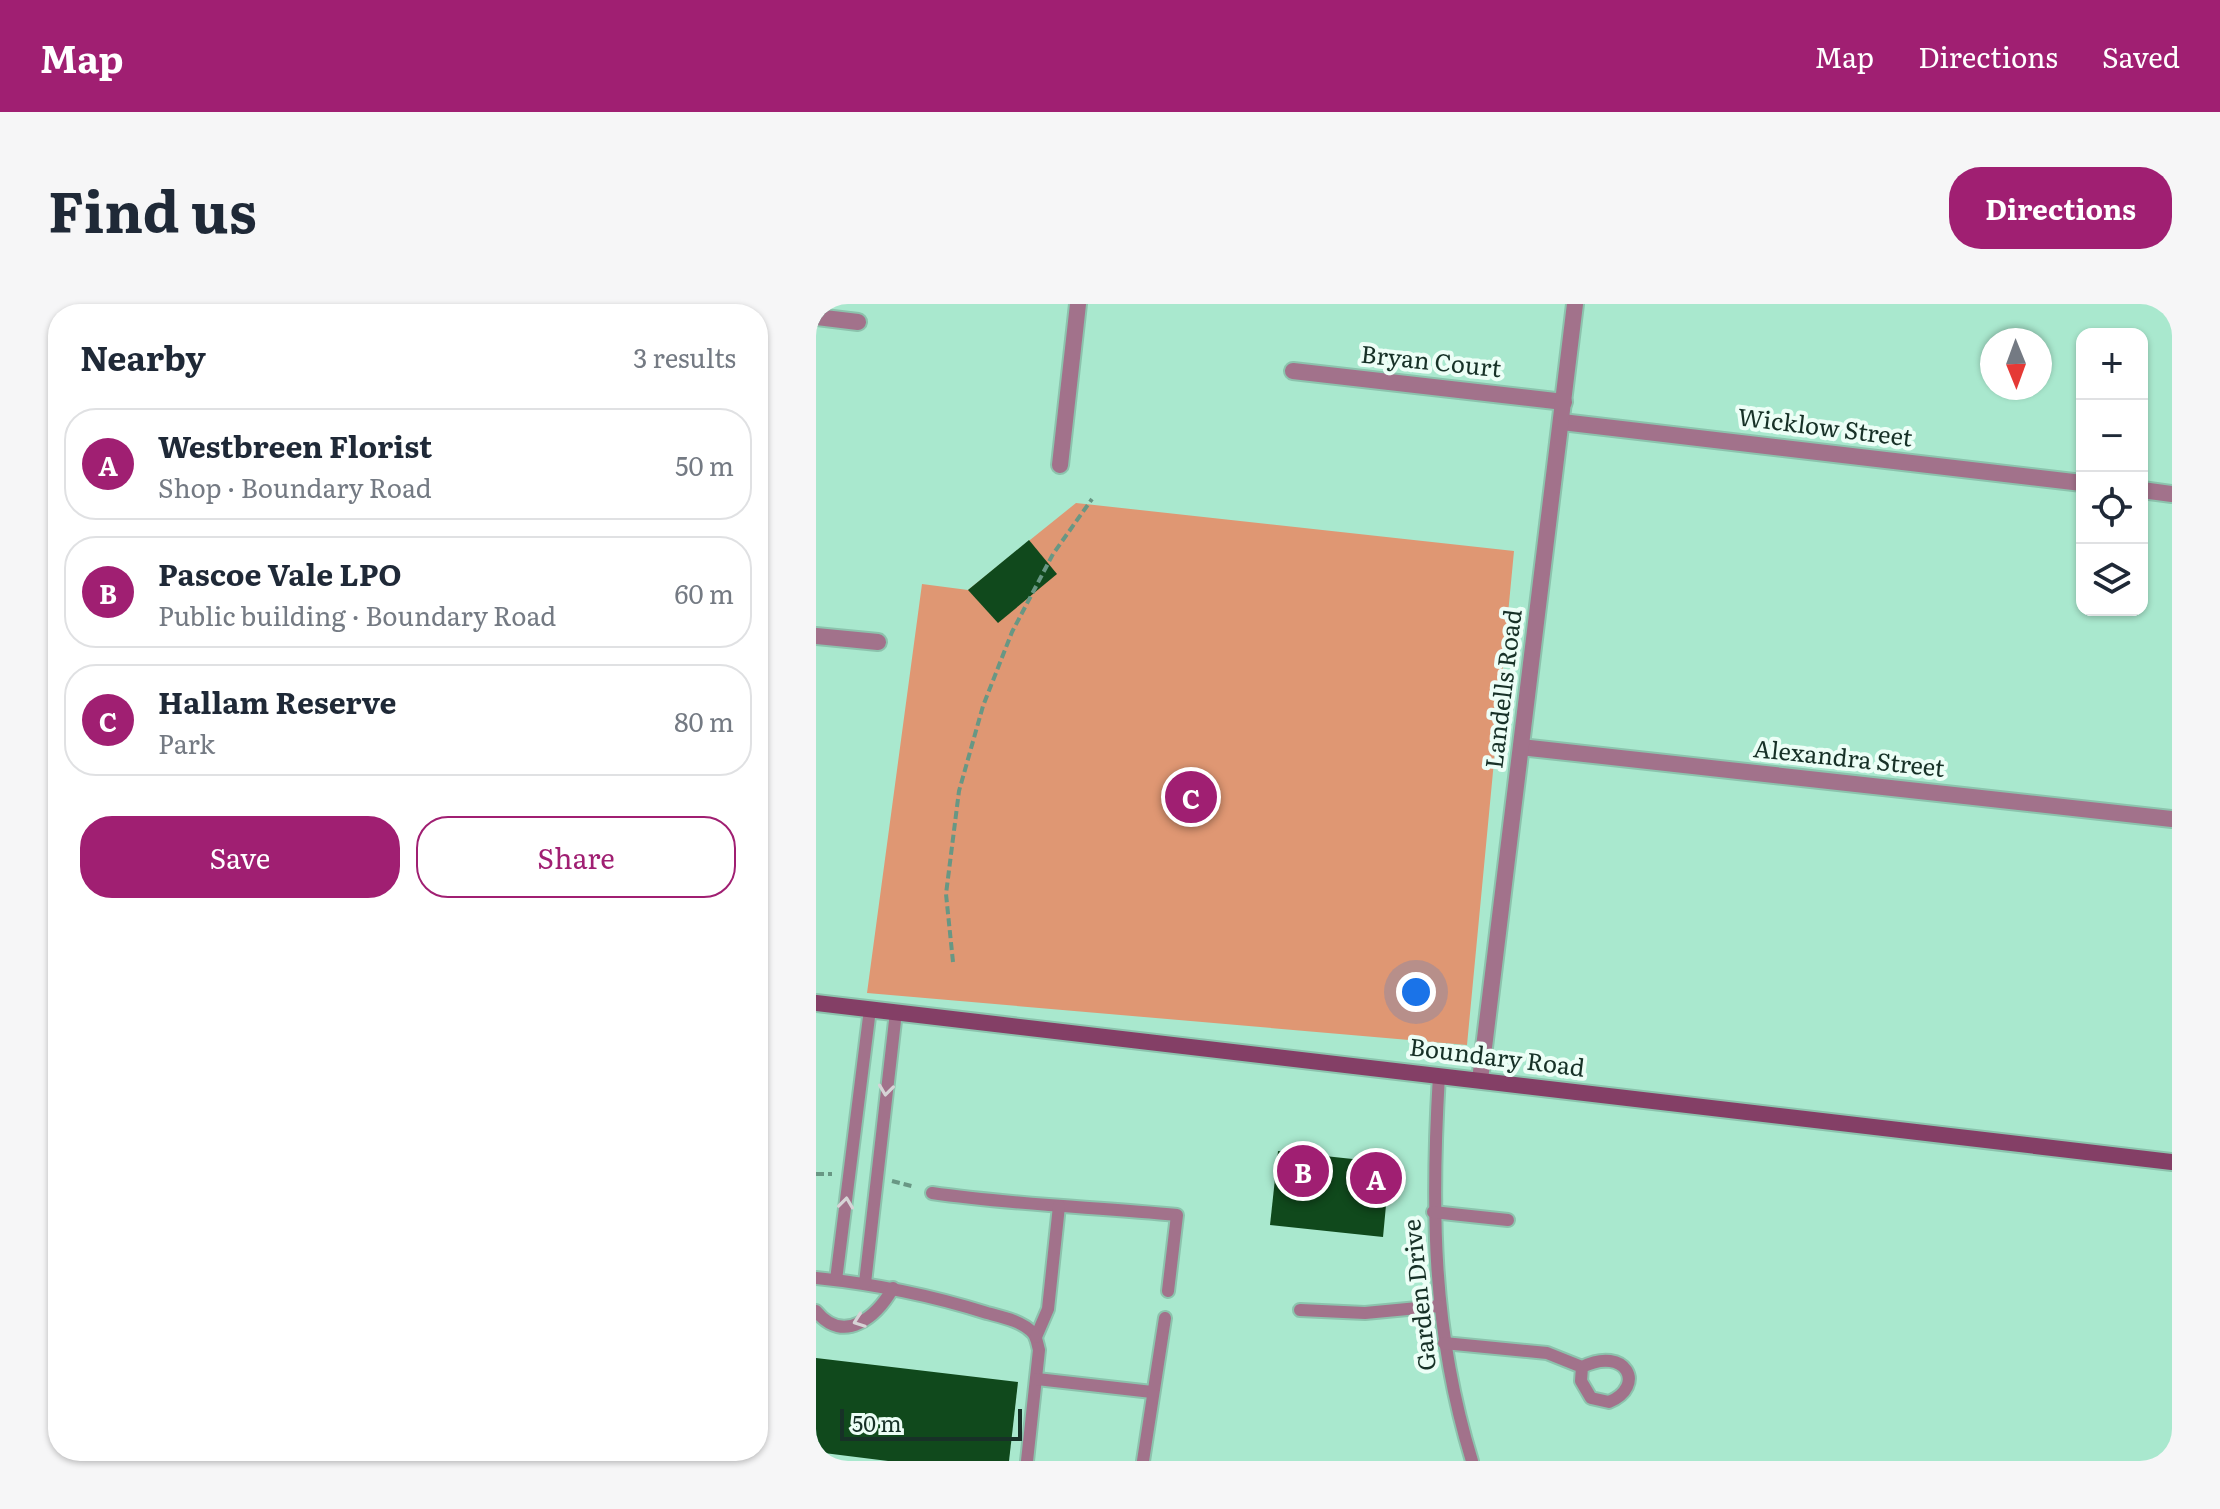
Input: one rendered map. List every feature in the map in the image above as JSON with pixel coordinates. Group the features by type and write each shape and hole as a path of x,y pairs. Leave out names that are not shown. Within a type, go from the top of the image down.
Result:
{"main road":[{"name":"Boundary Road","path":"816,1003 2172,1162"}],"street":[{"path":"1060,465 1078,304"},
{"name":"Landells Road","path":"1480,1080 1575,304"},
{"path":"816,317 858,322"},
{"name":"Bryan Court","path":"1293,371 1564,402"},
{"name":"Wicklow Street","path":"1562,422 2076,482"},
{"path":"2148,491 2172,494"},
{"path":"816,636 878,642"},
{"name":"Alexandra Street","path":"1521,747 2172,819"}],"lane":[{"path":"836,1280 870,1009"},
{"path":"858,1282 896,1012"},
{"name":"Garden Drive","path":"1439,1075 1433,1161 1439,1306 1453,1388 1472,1461"},
{"path":"932,1193 991,1202 1089,1206 1177,1215 1168,1291"},
{"path":"1036,1337 1048,1309 1059,1206"},
{"path":"1433,1212 1508,1220"},
{"path":"816,1278 927,1294 1017,1323 1031,1331 1039,1350 1027,1461"},
{"path":"816,1311 832,1323 862,1323 882,1306 893,1288"},
{"path":"1300,1310 1365,1313 1439,1306"},
{"path":"1143,1461 1165,1318"},
{"path":"1444,1343 1547,1353 1582,1367"},
{"path":"1037,1379 1152,1392"}],"path":[{"path":"953,962 946,894 959,791 983,706 1018,619 1053,554 1092,499"}],"shaded area":[{"path":"1076,503 1514,551 1467,1045 867,993 922,584 968,590"}],"building":[{"path":"1029,540 1057,574 998,623 968,590"},
{"path":"1278,1151 1390,1163 1383,1237 1270,1225"},
{"path":"816,1358 1018,1382 1009,1461 888,1461 816,1452"}],"place":[{"name":"Hallam Reserve","path":"1191,797"},
{"name":"Pascoe Vale LPO","path":"1303,1171"},
{"name":"Westbreen Florist","path":"1376,1178"}]}
